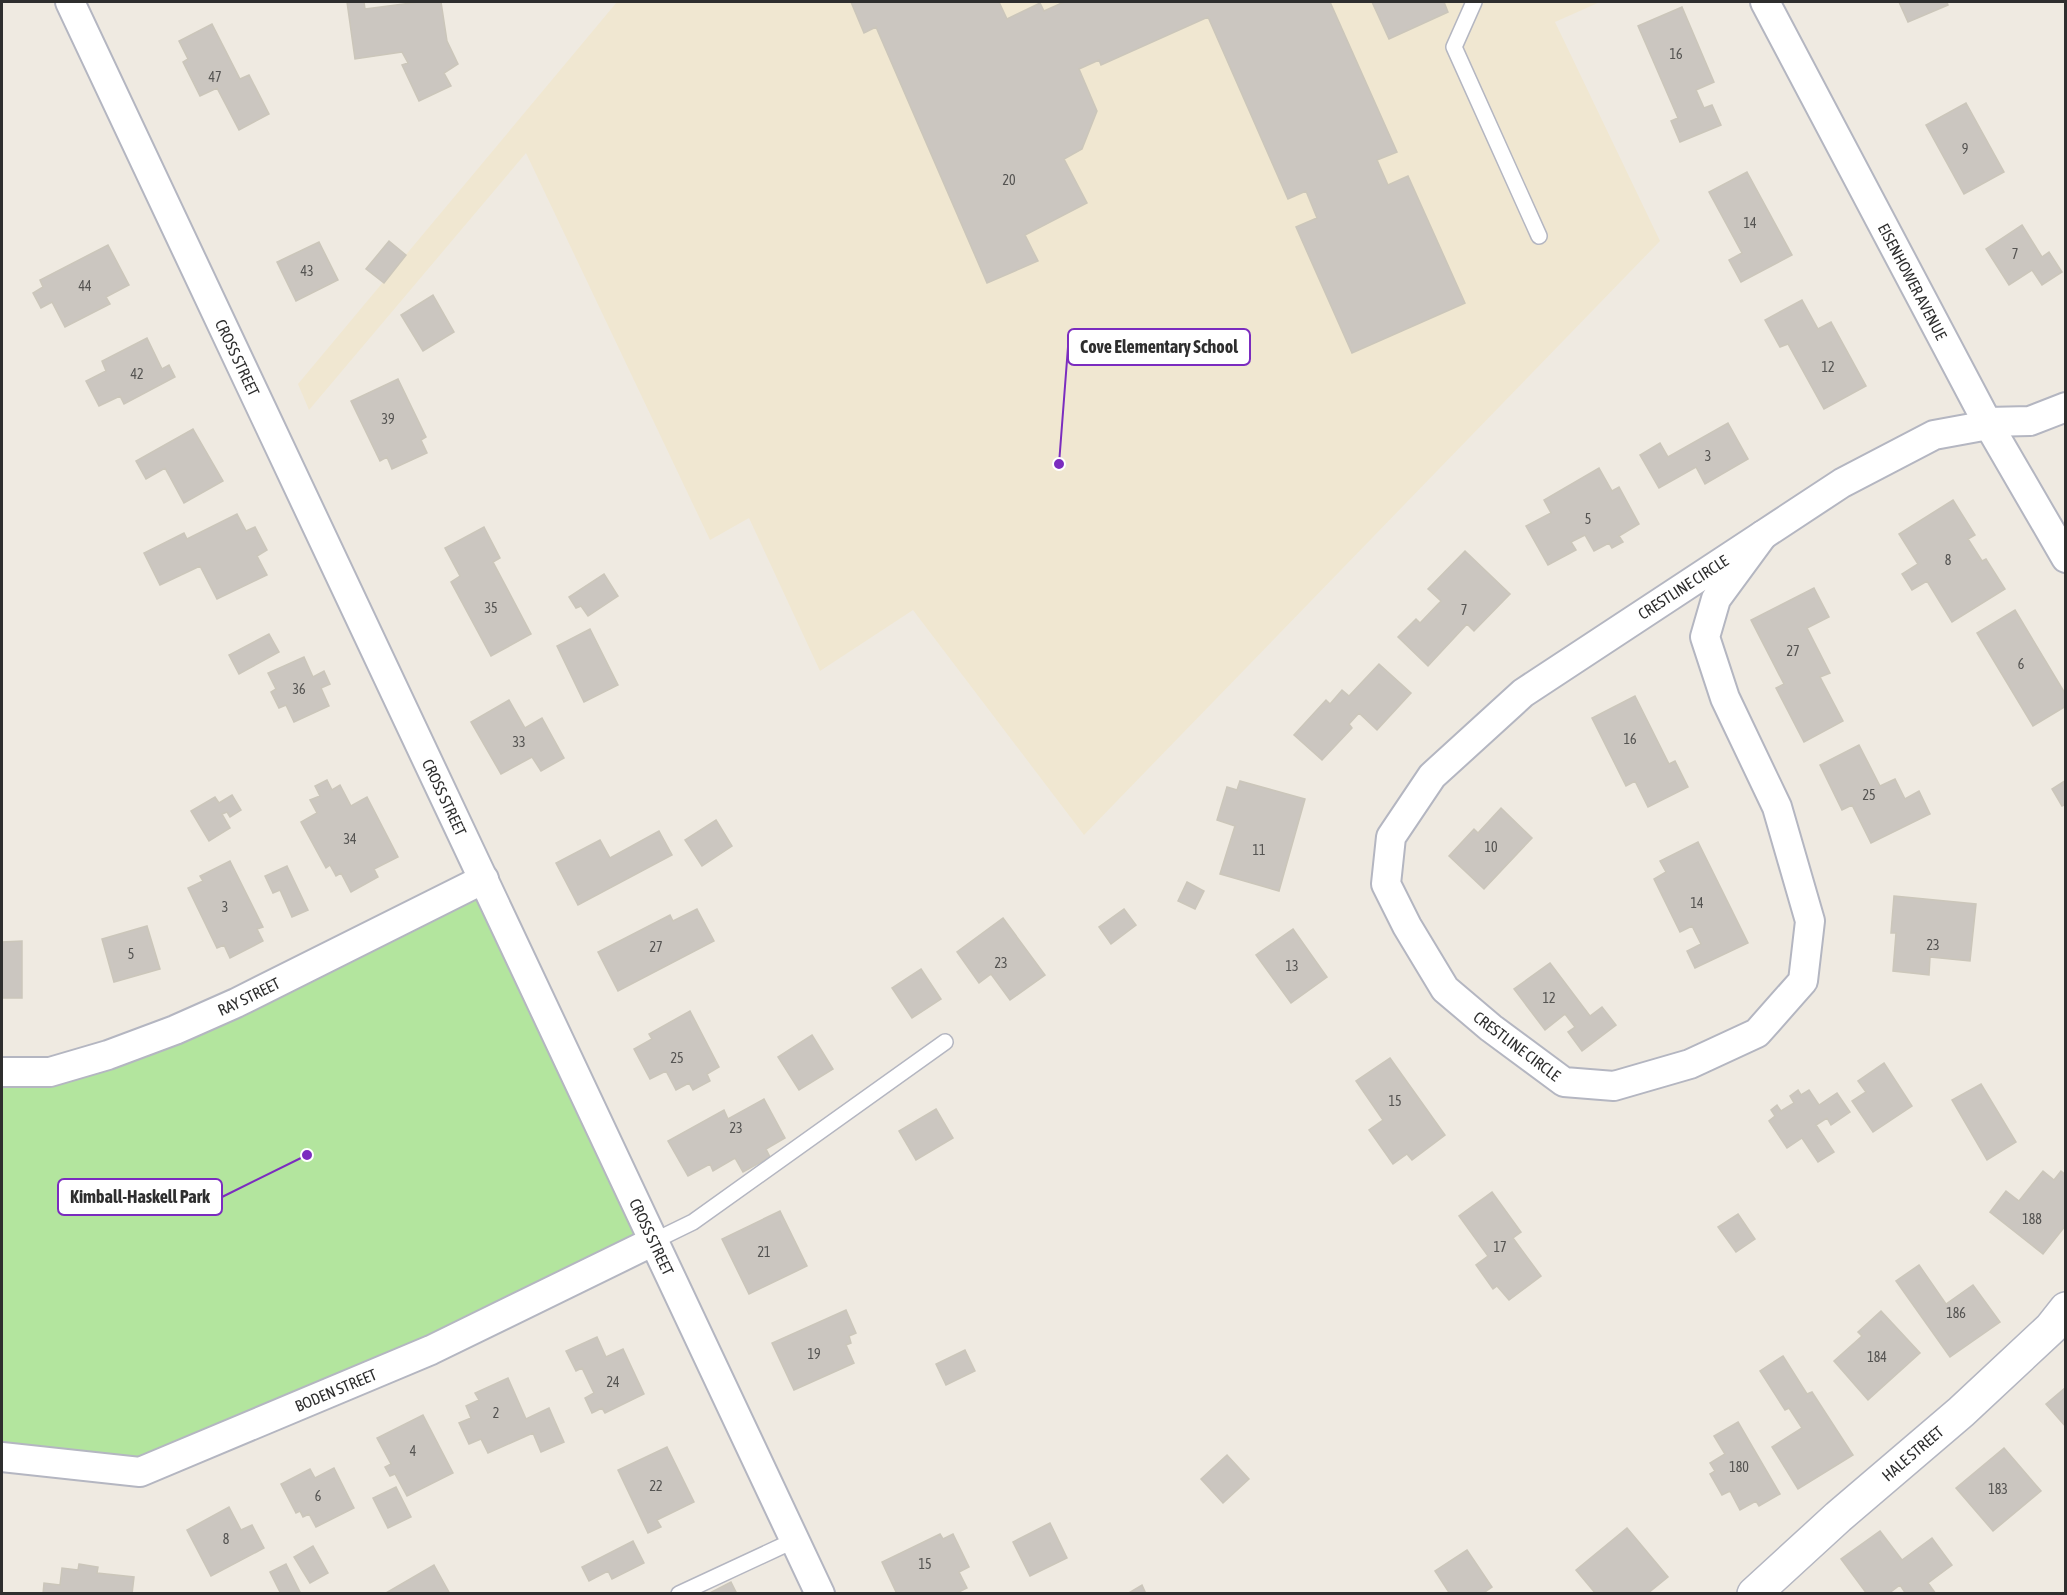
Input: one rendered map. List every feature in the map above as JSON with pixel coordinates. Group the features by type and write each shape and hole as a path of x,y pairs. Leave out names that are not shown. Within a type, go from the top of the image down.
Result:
{"main road":[{"name":"HALE STREET","path":"1754,1593 1838,1517 1961,1412 2051,1328 2066,1309"}],"street":[{"name":"CROSS STREET","path":"70,2 820,1593"},
{"name":"EISENHOWER AVENUE","path":"1765,2 1988,423 2066,558"},
{"name":"CRESTLINE CIRCLE","path":"1763,535 1716,599 1705,637 1725,698 1777,807 1810,921 1803,981 1757,1033 1690,1064 1614,1086 1564,1082 1491,1028 1445,989 1407,926 1386,884 1391,837 1432,776 1523,693 1763,535 1842,483 1934,435 1983,426 1988,423 2031,421 2066,407"},
{"name":"RAY STREET","path":"2,1072 50,1072 108,1055 175,1030 236,1003 484,879"},
{"name":"BODEN STREET","path":"2,1457 140,1472 431,1350 654,1241"}],"lane":[{"path":"1474,2 1454,47 1539,236"},
{"path":"654,1241 693,1222 945,1042"},
{"path":"679,1593 795,1540"}],"shaded area":[{"path":"617,2 1600,2 1555,22 1660,241 1084,835 913,610 820,671 749,518 710,540 526,153 309,410 298,384"}],"green space":[{"path":"484,879 654,1241 140,1472 2,1460 2,1069 108,1055"}],"building":[{"path":"347,2 364,2 365,9 419,2 441,2 447,41 458,64 444,73 451,86 419,101 402,65 408,63 402,52 355,59"},
{"path":"851,2 999,2 1007,19 1040,3 1044,11 1064,2 1330,2 1397,152 1377,160 1388,185 1408,176 1465,303 1352,353 1296,227 1317,218 1306,191 1288,199 1208,17 1101,65 1099,60 1079,69 1097,111 1082,149 1064,159 1087,203 1025,235 1038,261 987,283 876,27 864,33"},
{"path":"1372,2 1444,2 1448,12 1389,39"},
{"path":"1899,2 1947,2 1948,5 1908,22"},
{"path":"1682,7 1714,82 1696,90 1704,108 1712,105 1721,125 1680,142 1671,121 1678,118 1638,26"},
{"path":"212,24 240,79 249,75 269,114 239,130 217,88 200,96 183,62 188,59 179,41"},
{"path":"1966,103 2004,172 1964,194 1926,125"},
{"path":"1747,172 1792,255 1741,282 1729,260 1742,253 1709,192"},
{"path":"2022,225 2042,257 2049,252 2062,272 2042,285 2032,270 2009,285 1986,249"},
{"path":"389,241 406,255 384,283 366,269"},
{"path":"319,242 338,280 296,301 277,262"},
{"path":"108,245 129,285 106,297 110,304 65,327 52,302 41,308 33,293 43,287 40,280"},
{"path":"433,295 454,332 423,351 401,315"},
{"path":"1802,300 1818,329 1831,322 1866,386 1824,409 1788,344 1780,347 1765,320"},
{"path":"147,338 162,369 169,365 175,377 124,404 120,396 99,406 86,381 106,371 102,361"},
{"path":"398,379 426,437 421,440 427,453 392,469 387,457 380,461 351,401"},
{"path":"1728,423 1748,459 1705,484 1696,467 1659,488 1640,455 1660,443 1668,457"},
{"path":"193,429 223,481 184,503 165,468 146,479 136,461"},
{"path":"1599,468 1612,491 1619,487 1639,524 1619,536 1623,542 1612,548 1609,543 1594,551 1585,535 1571,542 1576,550 1548,565 1526,526 1551,513 1544,500"},
{"path":"1953,500 1975,535 1968,539 1982,561 1986,559 2005,589 1952,622 1927,581 1912,590 1902,574 1918,564 1899,534"},
{"path":"237,514 246,531 255,527 267,550 257,556 267,575 217,599 200,566 160,585 144,553 184,533 187,539"},
{"path":"484,527 500,558 493,562 531,634 491,656 451,582 460,576 445,548"},
{"path":"1465,551 1510,594 1474,631 1467,624 1428,666 1398,637 1416,619 1420,623 1441,601 1428,589"},
{"path":"604,574 618,596 588,616 581,606 576,608 569,597"},
{"path":"1814,588 1829,617 1807,628 1830,673 1820,677 1843,721 1804,742 1776,688 1784,684 1751,620"},
{"path":"2015,610 2066,695 2066,706 2033,726 1977,633"},
{"path":"590,629 618,685 584,702 557,646"},
{"path":"269,634 279,652 239,674 229,655"},
{"path":"304,657 313,677 324,671 330,684 321,688 329,706 294,722 286,705 279,708 271,692 276,689 268,673"},
{"path":"1379,664 1411,693 1377,730 1359,713 1349,724 1352,728 1322,760 1294,735 1326,700 1330,704 1342,690 1349,696"},
{"path":"1635,696 1669,764 1675,761 1688,787 1648,807 1635,781 1626,786 1592,718"},
{"path":"509,700 525,728 542,718 564,758 541,771 532,757 501,774 471,722"},
{"path":"1859,745 1880,786 1895,779 1905,799 1919,791 1930,814 1871,843 1852,805 1842,810 1820,765"},
{"path":"327,780 332,790 340,785 351,806 367,797 398,857 374,869 378,877 351,892 341,873 336,876 330,865 326,868 301,822 317,813 310,800 320,796 315,786"},
{"path":"2066,780 2066,804 2062,806 2052,789"},
{"path":"1240,781 1305,799 1279,891 1220,874 1235,826 1217,820 1227,787 1237,790"},
{"path":"232,795 241,810 230,817 227,812 222,814 230,828 209,841 191,811 215,797 219,803"},
{"path":"1501,808 1532,838 1484,889 1449,856 1474,829 1478,833"},
{"path":"716,820 732,846 702,866 685,840"},
{"path":"659,831 672,855 578,905 556,863 600,840 610,858"},
{"path":"1698,842 1748,943 1695,968 1687,951 1701,944 1692,926 1680,932 1654,879 1666,872 1660,861"},
{"path":"230,861 263,927 257,929 263,941 230,958 224,945 217,948 188,888 203,881 200,876"},
{"path":"287,866 308,910 292,917 280,890 273,893 265,876"},
{"path":"1187,882 1204,891 1195,909 1178,901"},
{"path":"1894,896 1976,904 1970,961 1930,957 1929,975 1893,971 1896,933 1891,933"},
{"path":"697,909 714,941 618,991 598,952 670,915 673,921"},
{"path":"1124,909 1136,925 1111,944 1099,927"},
{"path":"1003,918 1045,975 1010,1000 991,974 979,983 957,952"},
{"path":"147,926 160,969 114,982 102,939"},
{"path":"1293,929 1327,977 1291,1003 1256,955"},
{"path":"22,941 22,998 2,998 2,942"},
{"path":"1550,963 1590,1016 1602,1007 1616,1025 1582,1051 1568,1032 1575,1027 1565,1014 1545,1030 1514,989"},
{"path":"921,969 941,999 912,1018 892,988"},
{"path":"690,1011 719,1067 707,1074 710,1081 693,1090 689,1083 676,1090 666,1071 650,1079 634,1049 652,1039 649,1034"},
{"path":"812,1035 833,1069 799,1090 778,1057"},
{"path":"1390,1058 1445,1135 1412,1160 1407,1154 1393,1164 1369,1130 1383,1120 1356,1081"},
{"path":"1884,1063 1912,1106 1873,1132 1852,1101 1866,1092 1858,1081"},
{"path":"1981,1084 2016,1142 1987,1160 1952,1100"},
{"path":"1798,1090 1801,1095 1809,1090 1819,1105 1837,1093 1850,1112 1831,1125 1827,1118 1816,1125 1834,1152 1818,1162 1802,1138 1787,1148 1769,1121 1775,1116 1771,1110 1777,1105 1781,1111 1794,1103 1790,1096"},
{"path":"764,1099 785,1138 766,1149 770,1157 743,1172 735,1158 713,1171 710,1164 688,1176 668,1141 724,1110 728,1119"},
{"path":"936,1109 953,1138 916,1160 899,1131"},
{"path":"2043,1171 2054,1180 2061,1171 2066,1175 2066,1225 2043,1254 1990,1212 2006,1191 2019,1201"},
{"path":"1492,1192 1521,1232 1513,1238 1541,1276 1509,1300 1497,1286 1493,1289 1476,1265 1488,1256 1459,1216"},
{"path":"780,1211 807,1266 749,1294 722,1239"},
{"path":"1738,1214 1755,1239 1736,1252 1718,1227"},
{"path":"1919,1265 1946,1304 1973,1285 2000,1322 1950,1357 1896,1281"},
{"path":"846,1310 856,1333 849,1336 851,1343 846,1345 854,1363 794,1390 772,1343"},
{"path":"1881,1311 1920,1353 1868,1400 1834,1361 1862,1336 1858,1332"},
{"path":"597,1337 606,1357 623,1349 644,1394 605,1413 602,1408 592,1413 585,1398 594,1393 582,1368 576,1371 566,1351"},
{"path":"965,1350 975,1371 946,1385 936,1364"},
{"path":"1783,1356 1807,1394 1812,1392 1853,1455 1798,1489 1772,1447 1802,1428 1789,1408 1785,1410 1760,1371"},
{"path":"508,1378 526,1419 549,1408 564,1442 541,1452 533,1433 488,1453 481,1439 469,1444 459,1423 471,1418 466,1406 479,1400 475,1393"},
{"path":"2066,1387 2066,1427 2046,1404"},
{"path":"423,1415 453,1473 407,1496 395,1474 390,1476 385,1467 391,1464 377,1438"},
{"path":"1738,1422 1780,1494 1759,1506 1756,1501 1740,1510 1730,1491 1722,1495 1710,1474 1715,1471 1710,1463 1725,1454 1714,1436"},
{"path":"667,1447 694,1502 657,1520 661,1527 648,1533 618,1470"},
{"path":"2004,1448 2041,1491 1993,1531 1956,1488"},
{"path":"1227,1455 1249,1479 1223,1503 1201,1479"},
{"path":"334,1468 354,1508 316,1527 309,1514 303,1517 300,1511 296,1513 281,1484 310,1469 315,1478"},
{"path":"396,1487 411,1517 388,1528 373,1498"},
{"path":"229,1507 241,1530 252,1525 264,1548 211,1576 187,1530"},
{"path":"1050,1523 1067,1558 1030,1576 1013,1542"},
{"path":"1627,1528 1668,1577 1647,1594 1596,1594 1576,1570"},
{"path":"1880,1531 1902,1560 1932,1538 1952,1565 1928,1583 1936,1594 1906,1594 1900,1585 1888,1594 1867,1594 1841,1559"},
{"path":"940,1534 943,1539 953,1534 969,1567 959,1572 967,1588 955,1594 897,1594 882,1562"},
{"path":"633,1541 644,1563 612,1579 608,1571 589,1581 582,1567"},
{"path":"313,1546 328,1573 310,1583 294,1557"},
{"path":"1467,1550 1492,1587 1482,1594 1450,1594 1435,1571"},
{"path":"79,1564 98,1567 97,1573 134,1577 132,1594 43,1594 44,1583 60,1585 62,1568 78,1570"},
{"path":"286,1564 301,1594 281,1594 270,1572"},
{"path":"434,1565 450,1594 386,1594 386,1593"},
{"path":"731,1582 737,1594 708,1594"},
{"path":"1142,1585 1146,1594 1127,1594"}],"place":[{"name":"Cove Elementary School","path":"1059,464"},
{"name":"Kimball-Haskell Park","path":"307,1155"}]}
